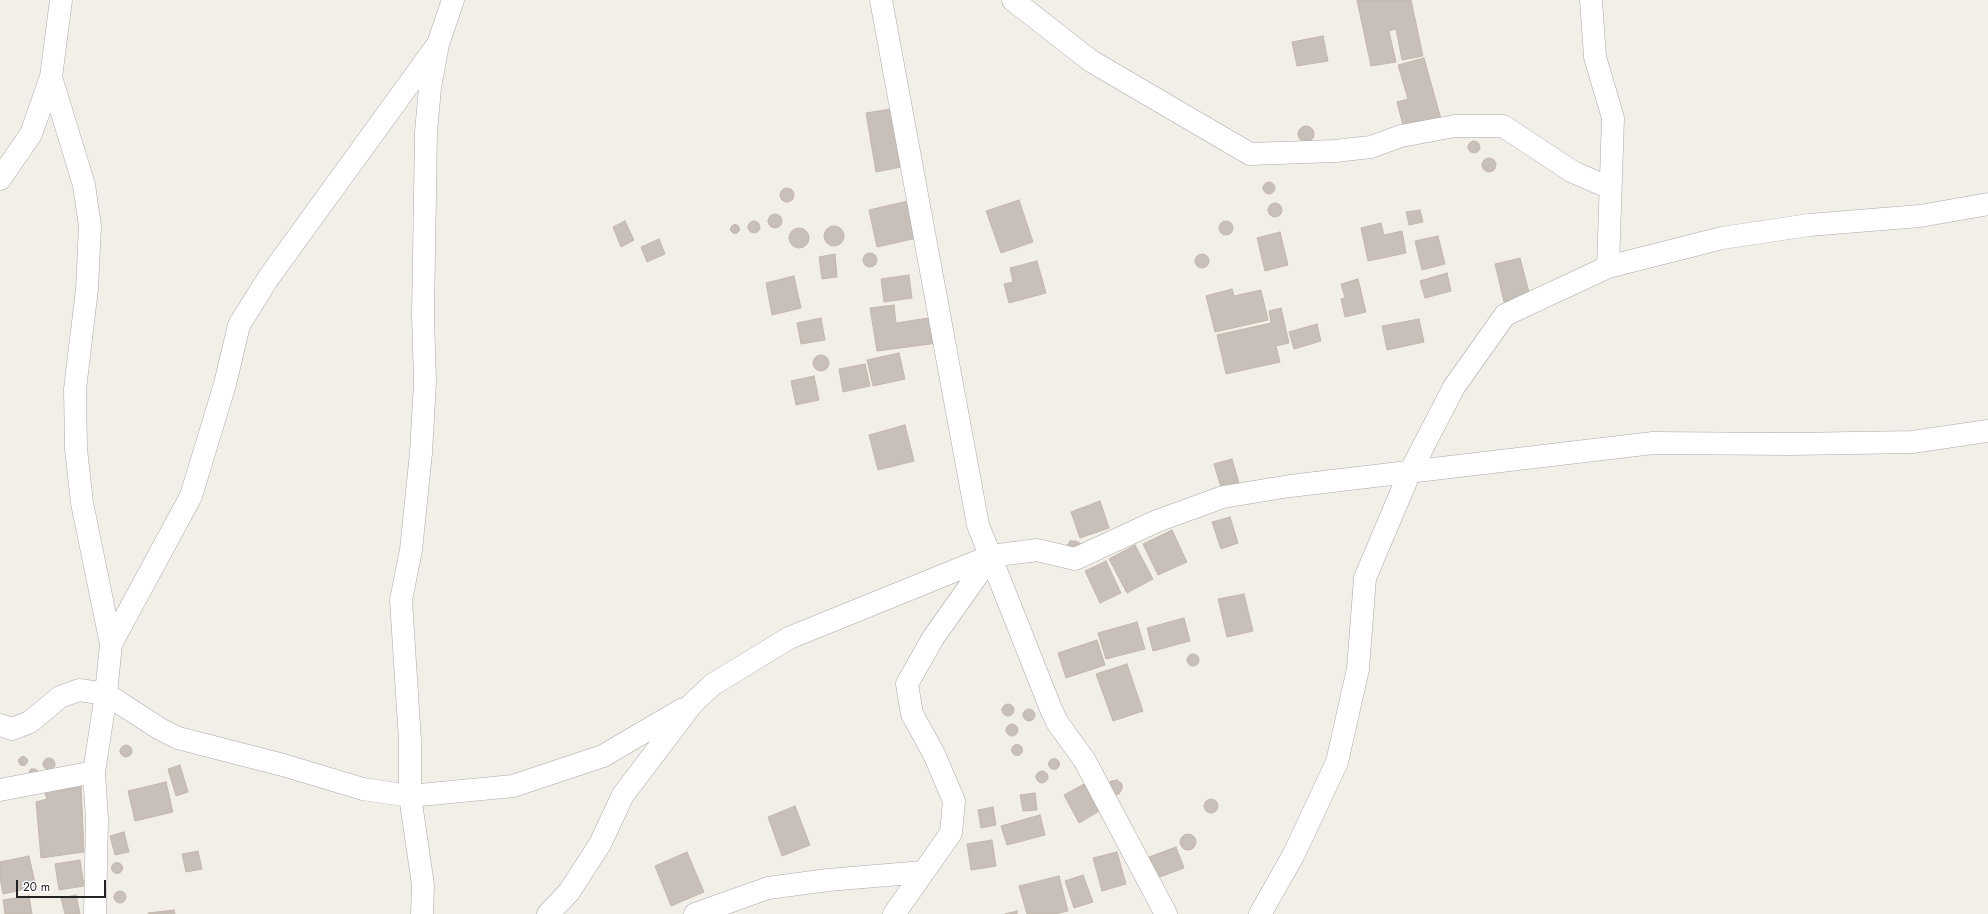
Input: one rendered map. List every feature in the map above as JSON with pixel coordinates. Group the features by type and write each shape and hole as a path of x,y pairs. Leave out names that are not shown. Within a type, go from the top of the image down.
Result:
{"street":[{"path":"0,179 31,134 51,77 61,0"},
{"path":"422,914 423,885 410,796 410,741 401,600 411,550 421,453 425,382 423,316 426,132 430,88 438,44 453,0"},
{"path":"880,0 978,525 1057,722 1085,762 1166,914"},
{"path":"1013,0 1091,61 1250,154 1335,151 1370,147 1401,136 1455,126 1503,126 1573,172 1610,188"},
{"path":"1591,0 1595,57 1613,118 1608,267"},
{"path":"110,644 191,496 225,384 239,325 269,277 438,44"},
{"path":"51,77 84,185 90,226 87,289 75,388 76,449 82,503 110,644 106,694 94,772 97,819 95,914"},
{"path":"1260,914 1294,854 1337,762 1358,669 1365,578 1410,472 1454,388 1505,315 1608,267 1722,238 1809,225 1920,216 1988,204"},
{"path":"548,914 570,892 600,844 623,795 692,704 712,685 789,638 991,556 1037,550 1075,559 1157,521 1222,497 1290,486 1653,443 1794,444 1912,442 1988,431"},
{"path":"894,914 951,833 954,801 934,754 912,714 907,684 933,638 991,556"},
{"path":"0,725 12,729 30,722 60,697 79,690 106,694 160,729 178,738 283,765 363,789 410,796 513,786 602,756 692,704"},
{"path":"0,790 94,772"},
{"path":"695,914 768,888 828,880 923,872"}],"building":[{"path":"1357,0 1411,0 1423,56 1402,60 1396,29 1389,31 1396,62 1371,66"},
{"path":"1323,36 1328,61 1297,66 1292,42"},
{"path":"1424,58 1441,119 1404,129 1397,102 1408,99 1398,65"},
{"path":"891,109 901,167 876,172 866,113"},
{"path":"1306,126 1312,128 1314,134 1312,140 1306,142 1300,140 1298,134 1300,128"},
{"path":"1474,141 1478,143 1480,147 1478,151 1474,153 1470,151 1468,147 1470,143"},
{"path":"1486,158 1492,158 1496,162 1496,168 1492,172 1486,172 1482,168 1482,162"},
{"path":"1267,182 1271,182 1275,188 1271,194 1267,194 1263,190 1263,186"},
{"path":"787,188 792,190 794,195 792,200 787,202 782,200 780,195 782,190"},
{"path":"1019,200 1033,242 1001,253 986,211"},
{"path":"908,201 917,238 877,247 869,210"},
{"path":"1272,203 1278,203 1282,207 1282,213 1278,217 1272,217 1268,213 1268,207"},
{"path":"1420,210 1423,222 1409,225 1406,212"},
{"path":"775,214 780,216 782,221 780,226 775,228 770,226 768,221 770,216"},
{"path":"625,221 634,240 621,247 613,227"},
{"path":"752,221 756,221 760,227 756,233 752,233 748,229 748,225"},
{"path":"1226,221 1231,223 1233,228 1231,233 1226,235 1221,233 1219,228 1221,223"},
{"path":"1381,223 1384,235 1402,231 1406,253 1368,261 1361,228"},
{"path":"735,224 740,229 735,234 730,229"},
{"path":"834,226 841,229 844,236 841,243 834,246 827,243 824,236 827,229"},
{"path":"795,228 803,228 809,234 809,242 803,248 795,248 789,242 789,234"},
{"path":"1280,232 1288,265 1265,271 1257,238"},
{"path":"1438,236 1445,264 1422,270 1415,241"},
{"path":"659,239 665,254 647,262 641,247"},
{"path":"867,253 873,253 877,257 877,263 873,267 867,267 863,263 863,257"},
{"path":"835,254 837,277 822,279 819,257"},
{"path":"1199,254 1205,254 1209,258 1209,264 1205,268 1199,268 1195,264 1195,258"},
{"path":"1520,258 1530,296 1504,302 1495,264"},
{"path":"1037,261 1046,293 1009,303 1004,284 1013,282 1010,268"},
{"path":"1447,273 1451,291 1425,298 1420,281"},
{"path":"909,275 912,298 884,302 881,279"},
{"path":"794,276 801,308 772,315 766,283"},
{"path":"1358,279 1366,312 1345,317 1341,299 1345,298 1341,284"},
{"path":"1232,289 1234,296 1261,290 1268,320 1215,332 1206,296"},
{"path":"894,305 896,323 935,317 938,343 877,351 870,308"},
{"path":"1281,308 1289,343 1276,346 1280,362 1226,374 1217,335 1271,323 1269,311"},
{"path":"821,318 825,340 801,344 797,323"},
{"path":"1419,319 1424,342 1387,350 1382,326"},
{"path":"1317,324 1321,341 1294,349 1289,332"},
{"path":"899,353 905,379 873,386 867,360"},
{"path":"821,355 827,357 829,363 827,369 821,371 815,369 813,363 815,357"},
{"path":"865,364 870,386 843,392 839,369"},
{"path":"814,376 819,400 796,405 791,381"},
{"path":"905,425 914,461 878,470 869,435"},
{"path":"1232,459 1239,483 1221,487 1214,464"},
{"path":"1100,501 1109,528 1080,538 1071,512"},
{"path":"1230,517 1238,543 1221,549 1212,522"},
{"path":"1172,530 1187,562 1158,575 1143,544"},
{"path":"1070,541 1076,541 1081,544 1081,549 1067,546"},
{"path":"1135,545 1153,579 1127,593 1109,559"},
{"path":"1106,561 1121,593 1100,603 1085,571"},
{"path":"1244,594 1253,631 1227,637 1218,599"},
{"path":"1184,618 1190,641 1153,651 1147,628"},
{"path":"1137,622 1145,649 1106,659 1098,633"},
{"path":"1097,640 1105,665 1066,678 1058,653"},
{"path":"1191,654 1195,654 1199,660 1195,666 1191,666 1187,662 1187,658"},
{"path":"1127,664 1143,711 1113,721 1096,674"},
{"path":"1006,704 1010,704 1014,710 1010,716 1006,716 1002,712 1002,708"},
{"path":"1029,709 1033,711 1035,715 1033,719 1029,721 1025,719 1023,715 1025,711"},
{"path":"1010,724 1014,724 1018,730 1014,736 1010,736 1006,732 1006,728"},
{"path":"126,745 130,747 132,751 130,755 126,757 122,755 120,751 122,747"},
{"path":"1015,745 1019,745 1021,746 1021,754 1015,755 1012,752 1012,748"},
{"path":"23,756 28,761 23,766 18,761"},
{"path":"47,758 51,758 55,764 51,770 47,770 43,766 43,762"},
{"path":"1052,759 1056,759 1058,760 1058,768 1052,769 1049,766 1049,762"},
{"path":"180,765 188,792 176,796 168,769"},
{"path":"31,769 35,769 39,774 30,776 29,772"},
{"path":"1042,771 1046,773 1048,777 1046,781 1042,783 1038,781 1036,777 1038,773"},
{"path":"1117,780 1122,784 1122,789 1119,794 1113,795 1108,785 1111,781"},
{"path":"166,782 173,812 135,821 128,791"},
{"path":"1086,783 1101,810 1079,823 1064,795"},
{"path":"81,785 84,852 41,858 36,802 47,799 44,790"},
{"path":"1035,793 1037,810 1023,811 1020,795"},
{"path":"1211,799 1216,801 1218,806 1216,811 1211,813 1206,811 1204,806 1206,801"},
{"path":"795,806 810,845 782,856 768,817"},
{"path":"993,807 996,825 981,828 978,810"},
{"path":"1040,815 1045,835 1007,845 1001,826"},
{"path":"124,832 129,852 115,855 110,836"},
{"path":"1188,834 1194,836 1196,842 1194,848 1188,850 1182,848 1180,842 1182,836"},
{"path":"992,840 996,866 971,870 967,844"},
{"path":"1176,847 1184,868 1157,878 1149,857"},
{"path":"198,851 202,869 186,872 182,854"},
{"path":"687,852 704,892 671,906 655,866"},
{"path":"1117,852 1126,884 1102,891 1093,858"},
{"path":"29,856 36,887 3,894 0,878 0,862"},
{"path":"80,860 84,886 59,890 55,864"},
{"path":"117,862 121,864 123,868 121,872 117,874 113,872 111,868 113,864"},
{"path":"1083,875 1093,902 1074,908 1065,881"},
{"path":"1059,876 1068,911 1055,914 1027,914 1019,886"},
{"path":"118,891 122,891 126,897 122,903 118,903 114,899 114,895"},
{"path":"76,895 80,914 65,914 61,898"},
{"path":"29,896 32,914 5,914 3,900"},
{"path":"174,910 175,914 148,914 148,913"},
{"path":"1017,911 1017,914 1005,914"}]}
